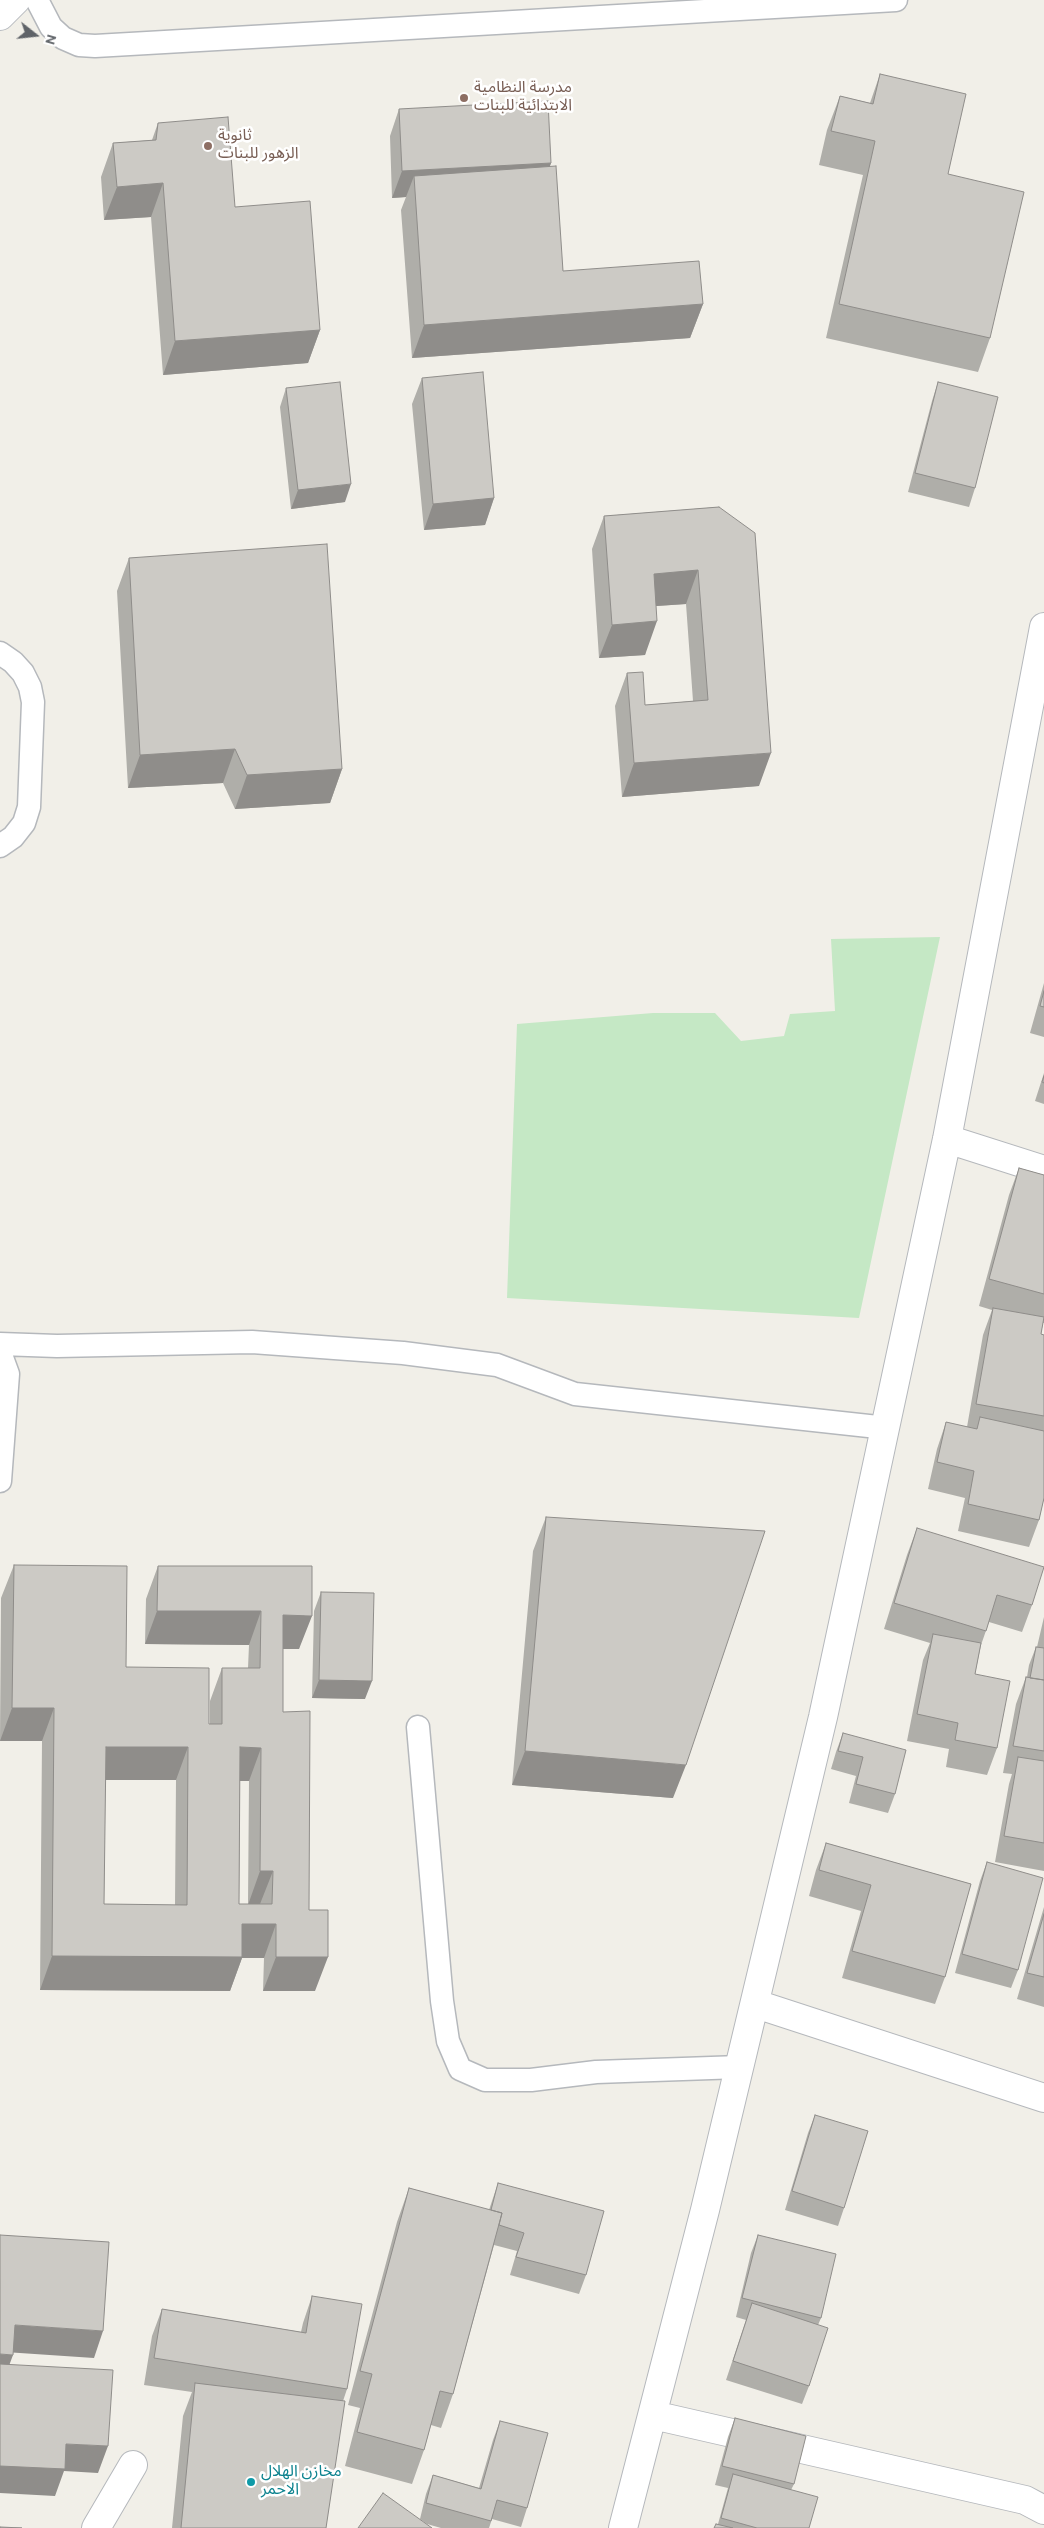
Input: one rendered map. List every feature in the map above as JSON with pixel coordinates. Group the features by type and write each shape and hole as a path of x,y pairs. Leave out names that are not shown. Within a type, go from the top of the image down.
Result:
{"street":[{"path":"0,16 16,0"},
{"path":"623,2528 756,2004 823,1717 886,1428 1036,715 1044,627"},
{"path":"947,1139 1044,1170"},
{"path":"756,2004 1044,2098"},
{"path":"653,2415 1025,2500 1044,2510"},
{"path":"96,2528 133,2465"}],"lane":[{"path":"38,0 51,26 63,38 79,45 96,46 896,0"},
{"path":"0,653 13,662 23,673 30,687 33,702 29,807 24,823 13,836 0,846"},
{"path":"0,1344 57,1346 252,1342 403,1353 498,1365 575,1394 886,1428"},
{"path":"0,1352 8,1374 0,1481"},
{"path":"418,1727 442,2001 448,2041 460,2068 485,2080 531,2080 596,2072 740,2066"}],"green space":[{"path":"940,937 859,1318 507,1298 517,1024 653,1013 715,1013 741,1041 784,1036 790,1014 835,1011 831,939"}],"building":[{"path":"880,74 966,94 948,174 1024,192 990,338 839,304 875,141 831,131 840,96 873,104"},
{"path":"548,101 551,163 402,171 399,109"},
{"path":"228,117 235,207 310,201 320,330 175,341 163,183 117,187 113,143 156,140 158,123"},
{"path":"556,166 563,271 699,261 703,304 424,325 414,176"},
{"path":"483,372 494,498 433,504 422,378"},
{"path":"340,382 351,484 298,490 286,388"},
{"path":"938,382 998,397 975,488 915,473"},
{"path":"719,507 755,533 771,753 634,763 627,673 643,672 645,705 708,700 698,570 654,574 657,621 612,625 604,516"},
{"path":"327,544 342,769 247,775 235,749 140,755 129,558"},
{"path":"1044,991 1044,1007 1040,1006"},
{"path":"1019,1168 1044,1175 1044,1294 989,1279"},
{"path":"993,1308 1044,1317 1041,1334 1044,1335 1044,1416 976,1404"},
{"path":"980,1417 1044,1431 1044,1498 1039,1520 968,1504 974,1471 937,1462 946,1422 977,1429"},
{"path":"546,1517 765,1531 686,1765 525,1751"},
{"path":"917,1528 1044,1567 1032,1605 997,1595 986,1631 894,1603"},
{"path":"14,1565 127,1566 126,1667 209,1668 209,1724 222,1724 222,1668 260,1668 261,1611 157,1611 158,1566 312,1566 312,1616 283,1615 283,1712 310,1711 309,1910 328,1910 328,1957 276,1957 276,1924 242,1924 242,1957 52,1956 54,1708 12,1708","holes":["106,1747 188,1747 187,1905 104,1904","240,1747 261,1748 260,1871 273,1871 272,1904 239,1904"]},
{"path":"321,1592 374,1593 372,1681 319,1680"},
{"path":"933,1634 981,1643 975,1674 1010,1681 997,1748 955,1740 958,1723 917,1714"},
{"path":"1036,1647 1044,1648 1044,1680 1030,1678"},
{"path":"1026,1677 1044,1680 1044,1751 1013,1746"},
{"path":"843,1733 906,1750 895,1794 856,1784 863,1757 838,1751"},
{"path":"1018,1757 1044,1761 1044,1843 1004,1836"},
{"path":"826,1843 971,1884 945,1977 852,1951 871,1885 819,1870"},
{"path":"987,1862 1043,1878 1018,1970 962,1954"},
{"path":"1044,1914 1044,1977 1027,1973"},
{"path":"815,2115 868,2131 844,2208 792,2191"},
{"path":"498,2183 604,2211 586,2275 516,2257 524,2233 499,2225 502,2213 491,2210"},
{"path":"409,2188 502,2213 453,2394 440,2391 424,2450 357,2432 372,2374 360,2371"},
{"path":"0,2235 109,2242 103,2331 15,2325 13,2355 0,2354"},
{"path":"758,2235 836,2254 821,2318 742,2298"},
{"path":"312,2296 362,2304 347,2389 154,2358 162,2309 306,2333"},
{"path":"752,2303 828,2328 809,2386 733,2361"},
{"path":"0,2364 113,2370 108,2446 66,2444 65,2469 0,2466"},
{"name":"مخازن الهلال الاحمر","path":"195,2383 345,2401 326,2528 181,2528"},
{"path":"735,2418 806,2436 794,2484 722,2466"},
{"path":"500,2421 548,2433 527,2508 497,2500 491,2521 426,2503 433,2475 481,2489"},
{"path":"733,2474 818,2497 809,2528 757,2528 721,2518"},
{"path":"383,2493 432,2528 358,2528"},
{"path":"716,2524 733,2528 714,2528"}],"place":[{"name":"مدرسة النظامية الابتدائية للبنات","path":"464,98"},
{"name":"ثانوية الزهور للبنات","path":"208,146"},
{"name":"مخازن الهلال الاحمر","path":"251,2482"}]}
